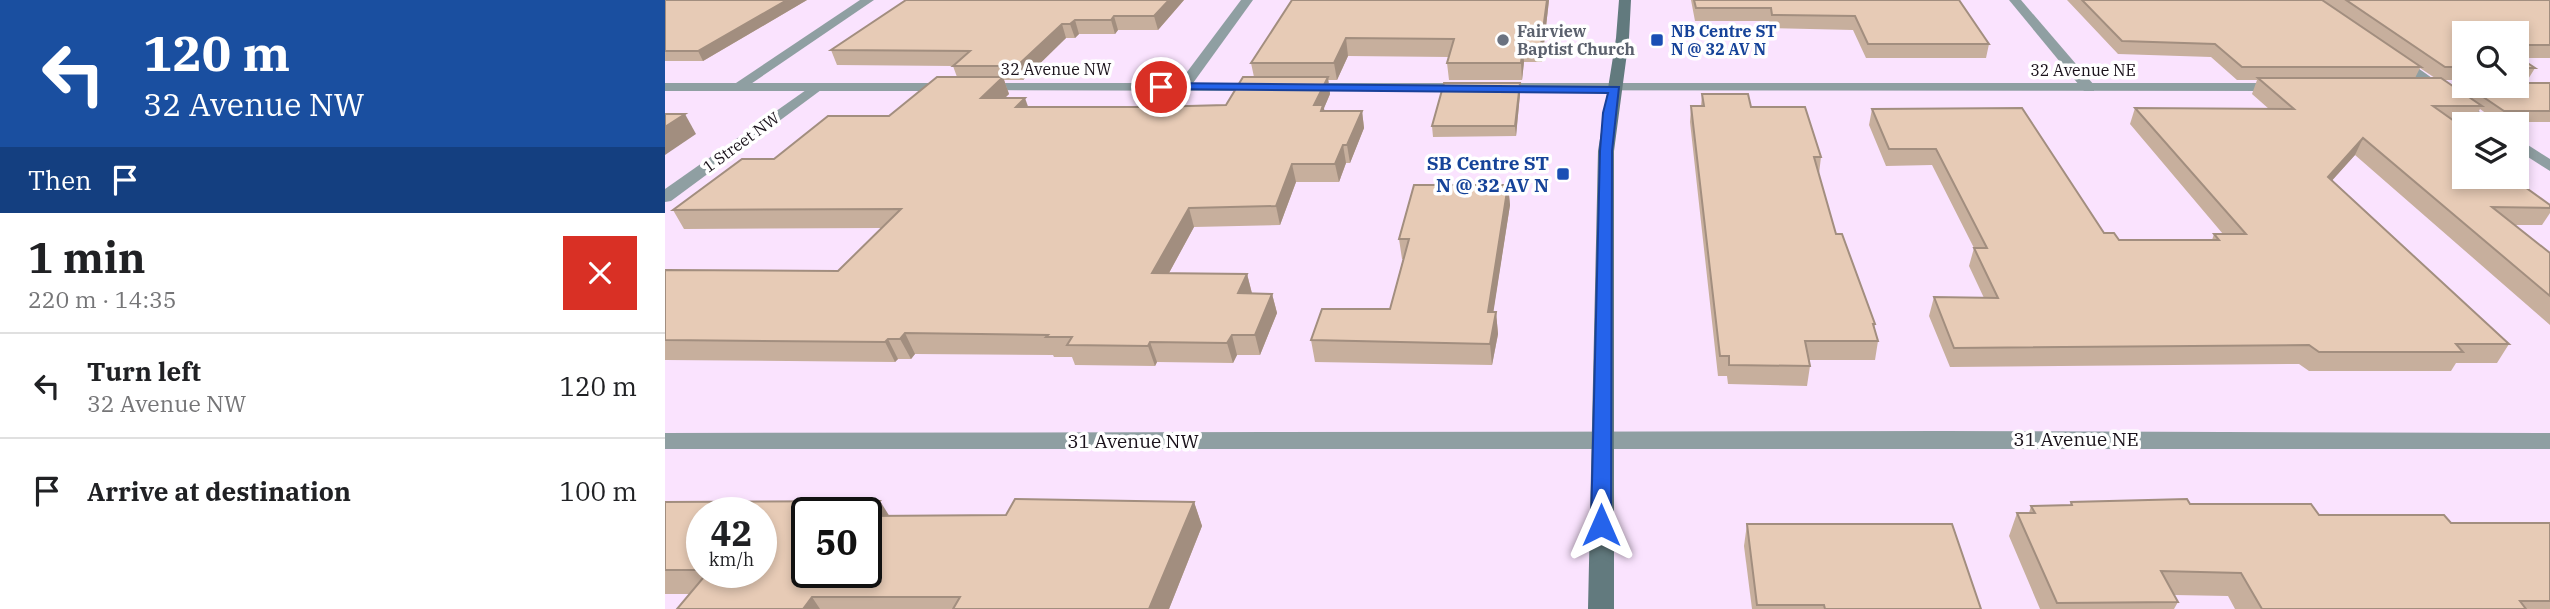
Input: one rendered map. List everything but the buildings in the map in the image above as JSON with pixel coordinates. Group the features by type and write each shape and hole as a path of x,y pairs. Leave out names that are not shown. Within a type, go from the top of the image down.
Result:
{"main road":[{"path":"1601,609 1606,151 1609,113 1625,32 1625,0"}],"street":[{"path":"737,87 868,0"},
{"path":"1183,87 1247,0"},
{"path":"2015,0 2089,88"},
{"path":"2383,50 2472,112"},
{"name":"32 Avenue NW","path":"665,87 1615,89"},
{"name":"1 Street NW","path":"665,197 816,87"},
{"name":"32 Avenue NE","path":"1615,89 2289,87"},
{"path":"2411,87 2452,87"},
{"path":"2529,151 2550,166"},
{"name":"31 Avenue NW","path":"665,441 1601,441"},
{"name":"31 Avenue NE","path":"1601,441 2550,441"}],"place":[{"name":"Fairview Baptist Church","path":"1503,40"},
{"name":"NB Centre ST N @ 32 AV N","path":"1657,40"},
{"name":"SB Centre ST N @ 32 AV N","path":"1563,174"}],"route":[{"path":"1161,87 1615,89 1609,113 1606,151 1601,525"}]}
